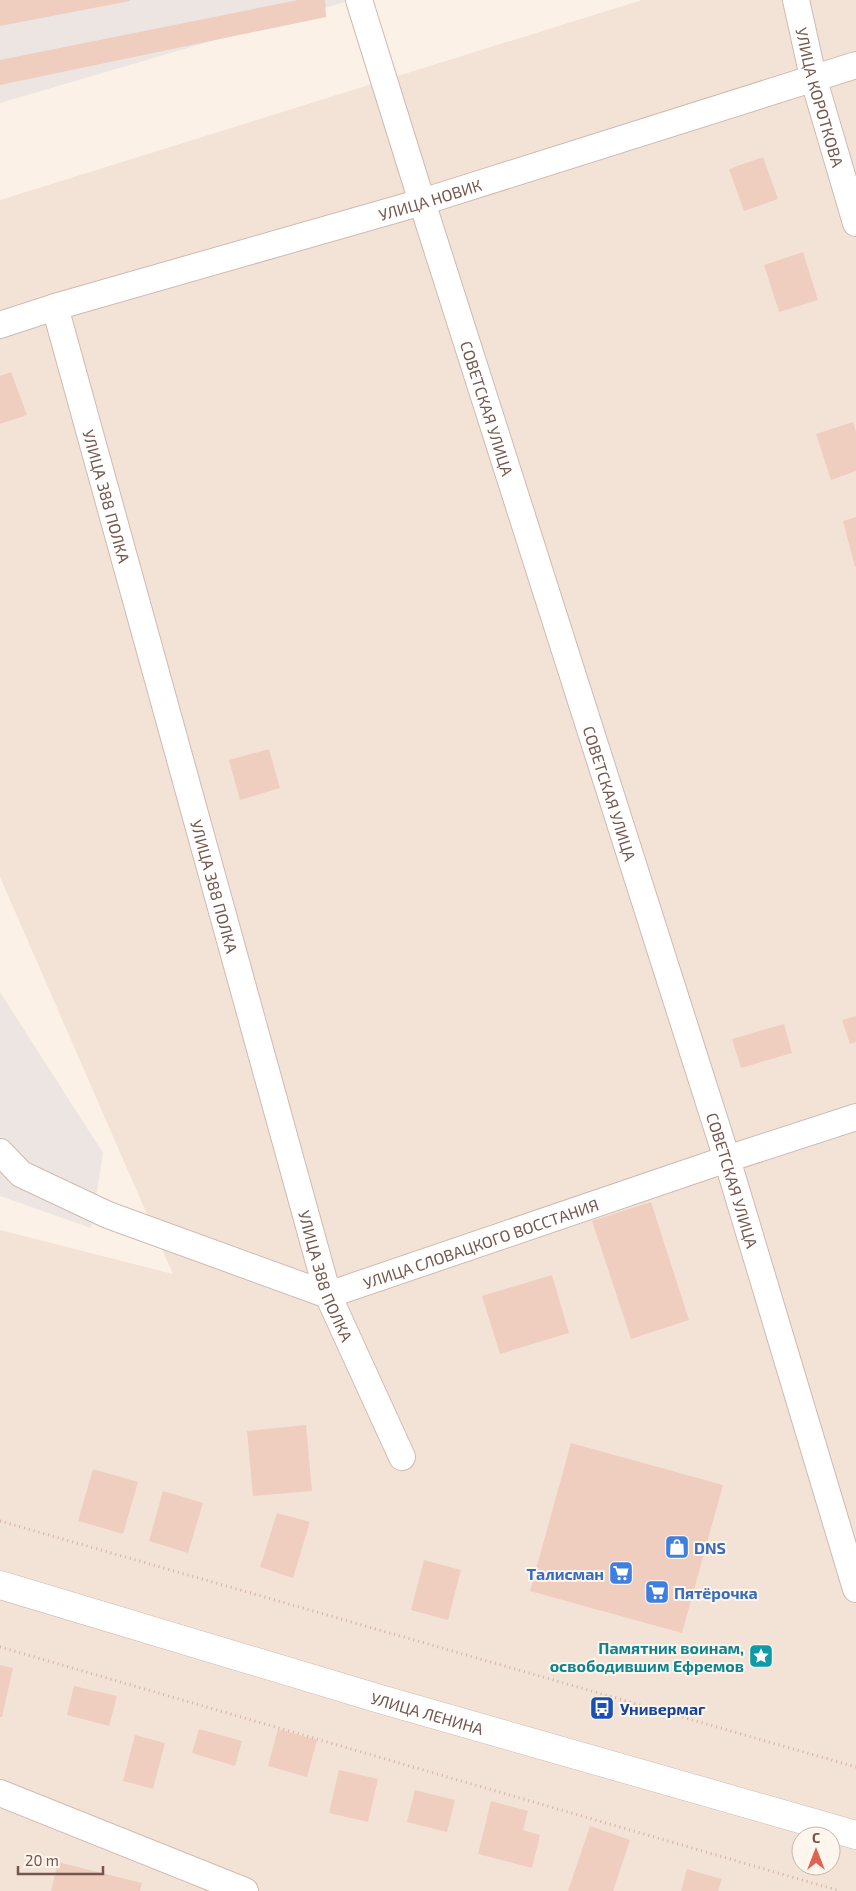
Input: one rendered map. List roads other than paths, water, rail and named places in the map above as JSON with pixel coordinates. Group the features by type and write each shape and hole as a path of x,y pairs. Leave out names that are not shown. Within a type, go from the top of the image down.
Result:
{"main road":[{"name":"УЛИЦА ЛЕНИНА","path":"0,1585 370,1696 856,1835"}],"street":[{"name":"СОВЕТСКАЯ УЛИЦА","path":"359,0 727,1158 856,1589"},
{"name":"УЛИЦА КОРОТКОВА","path":"796,0 813,77 856,223"},
{"name":"УЛИЦА НОВИК","path":"0,325 55,307 422,202 813,77 856,65"},
{"name":"УЛИЦА 388 ПОЛКА","path":"55,307 328,1295 402,1457"},
{"name":"УЛИЦА СЛОВАЦКОГО ВОССТАНИЯ","path":"328,1295 727,1158 856,1117"},
{"path":"0,1152 21,1174 108,1215 328,1295"},
{"path":"0,1793 245,1891"}],"place":[{"name":"DNS","path":"677,1547"},
{"name":"Талисман","path":"621,1573"},
{"name":"Пятёрочка","path":"657,1592"},
{"name":"Памятник воинам, освободившим Ефремов","path":"761,1656"},
{"name":"Универмаг","path":"602,1708"}]}
